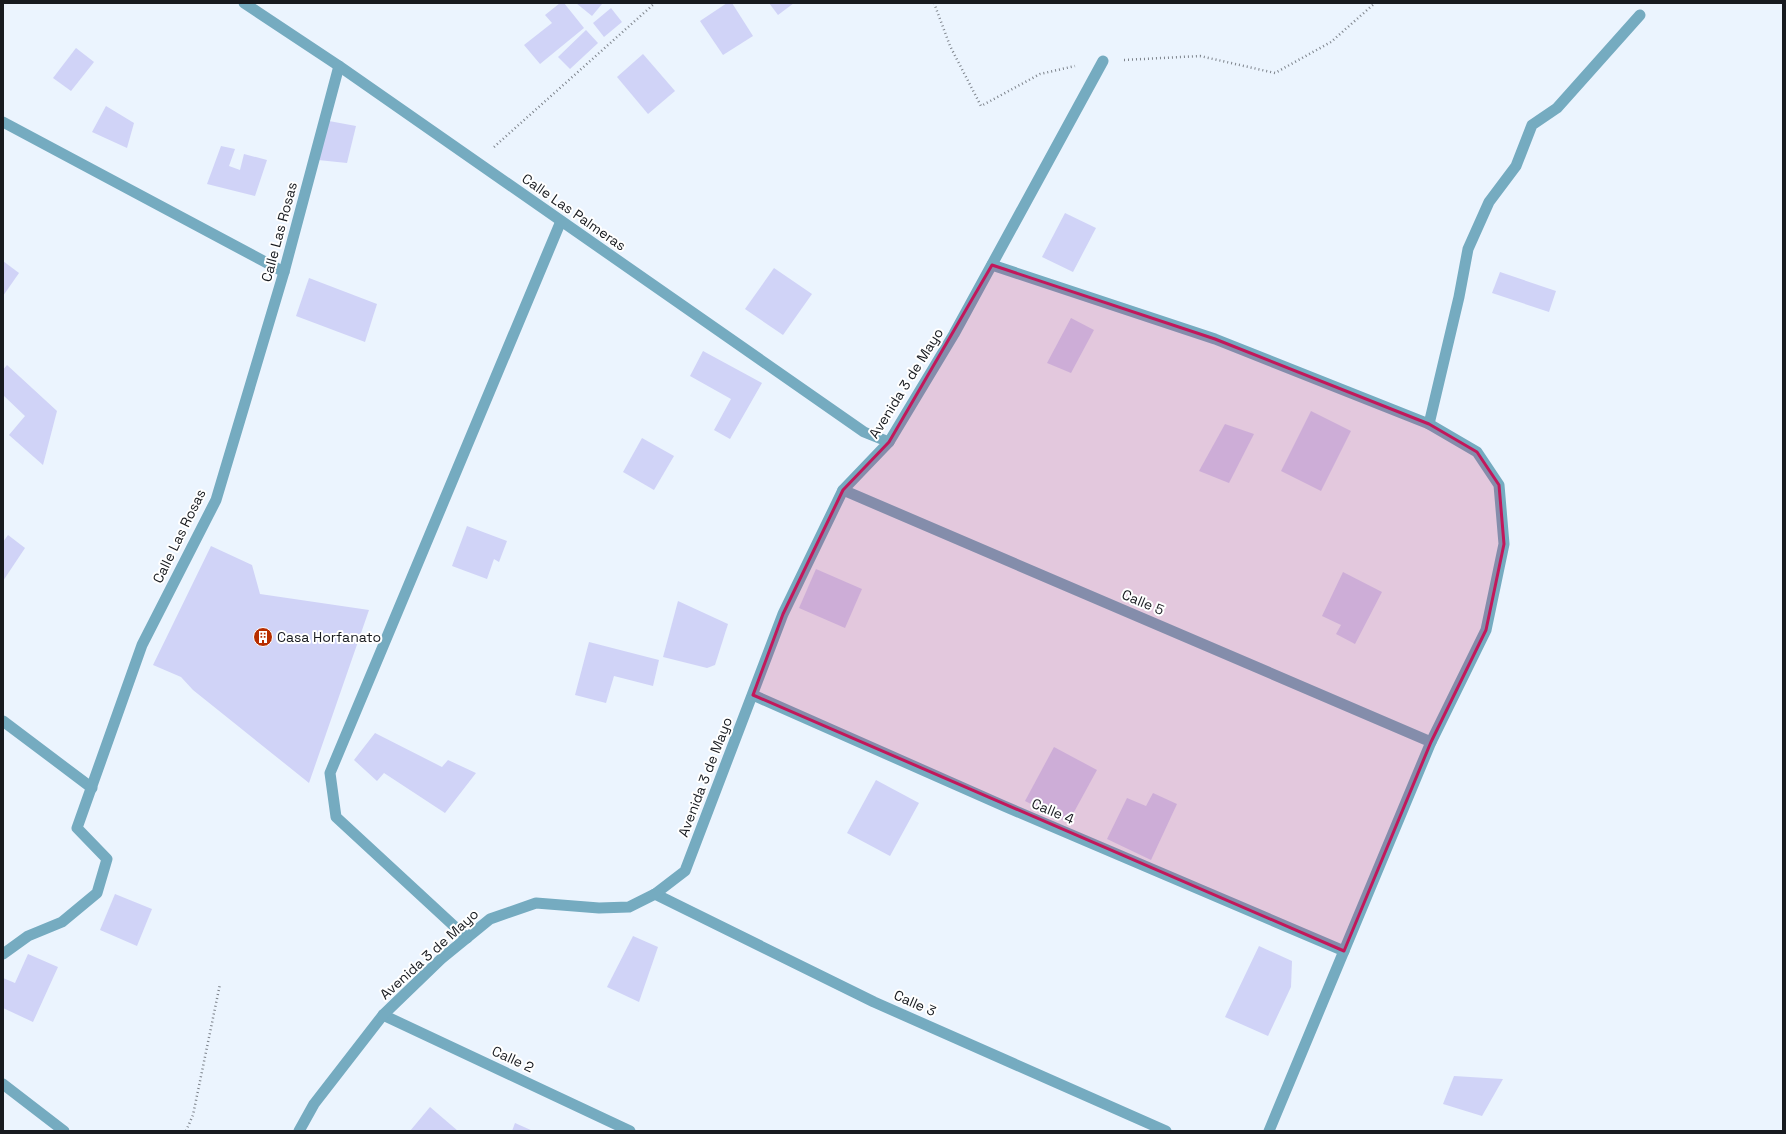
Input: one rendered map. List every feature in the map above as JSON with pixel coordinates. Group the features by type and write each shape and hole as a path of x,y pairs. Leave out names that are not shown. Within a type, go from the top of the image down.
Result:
{"street":[{"name":"Calle Las Palmeras","path":"244,3 339,66 864,432 889,442"},
{"path":"1429,424 1459,297 1468,249 1489,202 1516,166 1532,125 1557,108 1640,15"},
{"name":"Avenida 3 de Mayo","path":"299,1131 314,1104 383,1015 441,959 490,919 536,903 599,908 629,907 655,894 684,871 783,614 843,490 889,442 954,334 1103,60"},
{"name":"Calle Las Rosas","path":"3,954 28,936 62,922 97,893 107,859 77,828 142,645 216,500 284,272 339,66"},
{"path":"3,122 284,272"},
{"path":"467,938 336,817 330,773 561,221"},
{"path":"992,265 1214,339 1429,424 1477,452 1499,485 1504,544 1486,630 1431,742 1269,1131"},
{"name":"Calle 5","path":"843,490 1431,742"},
{"name":"Calle 4","path":"753,695 996,803 1344,951"},
{"path":"3,721 92,788"},
{"name":"Calle 3","path":"655,894 874,1002 1166,1131"},
{"name":"Calle 2","path":"383,1015 630,1131"},
{"path":"3,1084 64,1131"}],"path":[{"path":"477,162 655,3"},
{"path":"934,3 950,46 981,106 1040,74 1103,60 1200,56 1275,73 1331,42 1374,3"},
{"path":"186,1131 193,1115 220,984"}],"highlighted area":[{"path":"992,265 1215,339 1429,424 1477,452 1499,485 1504,544 1486,630 1431,742 1344,951 753,695 783,614 843,490 889,442"}],"building":[{"path":"560,3 564,3 584,28 540,64 524,45 552,23 545,15"},
{"path":"576,3 600,3 602,4 592,16"},
{"path":"727,3 732,3 753,36 723,55 700,21"},
{"path":"769,3 794,3 778,15"},
{"path":"611,8 622,22 604,37 593,23"},
{"path":"586,30 598,43 570,69 558,57"},
{"path":"76,48 94,62 71,91 53,78"},
{"path":"643,54 675,91 648,114 617,77"},
{"path":"106,106 134,123 127,148 92,132"},
{"path":"329,121 356,126 347,163 318,160"},
{"path":"221,146 235,149 229,166 240,170 244,154 267,160 255,196 207,184"},
{"path":"1065,213 1096,228 1073,272 1042,257"},
{"path":"3,261 19,273 3,296"},
{"path":"774,268 812,294 783,335 745,309"},
{"path":"1500,272 1556,291 1549,312 1492,293"},
{"path":"309,278 377,304 365,342 296,316"},
{"path":"1071,318 1094,330 1071,373 1047,363"},
{"path":"703,351 762,383 730,439 714,430 731,399 690,376"},
{"path":"7,365 57,411 43,465 9,435 25,416 3,395 3,370"},
{"path":"1311,411 1351,431 1321,491 1281,471"},
{"path":"1225,424 1254,434 1229,483 1199,471"},
{"path":"642,438 674,456 654,490 623,472"},
{"path":"467,526 507,541 499,562 494,559 487,579 452,566"},
{"path":"8,535 25,548 3,581 3,542"},
{"name":"Casa Horfanato","path":"211,546 252,565 260,594 369,610 309,783 193,690 181,677 153,665"},
{"path":"816,569 862,589 845,628 799,608"},
{"path":"1343,572 1382,592 1355,644 1336,634 1341,625 1322,616"},
{"path":"678,601 728,624 715,665 707,668 663,657"},
{"path":"589,642 659,660 653,686 614,676 606,703 575,695"},
{"path":"375,733 442,767 448,760 476,773 445,813 384,773 377,781 354,760"},
{"path":"1054,747 1097,770 1068,823 1025,801"},
{"path":"876,780 919,803 890,856 847,833"},
{"path":"1153,793 1177,804 1151,860 1107,839 1127,798 1146,806"},
{"path":"115,894 152,909 137,946 100,930"},
{"path":"633,936 658,947 639,1002 607,987"},
{"path":"1259,946 1292,961 1291,987 1268,1036 1225,1017"},
{"path":"28,954 58,967 33,1022 3,1008 3,978 15,983"},
{"path":"1454,1076 1503,1079 1482,1116 1443,1104"},
{"path":"430,1107 458,1131 410,1131"},
{"path":"515,1123 533,1131 512,1131"}],"place":[{"name":"Casa Horfanato","path":"263,637"}]}
